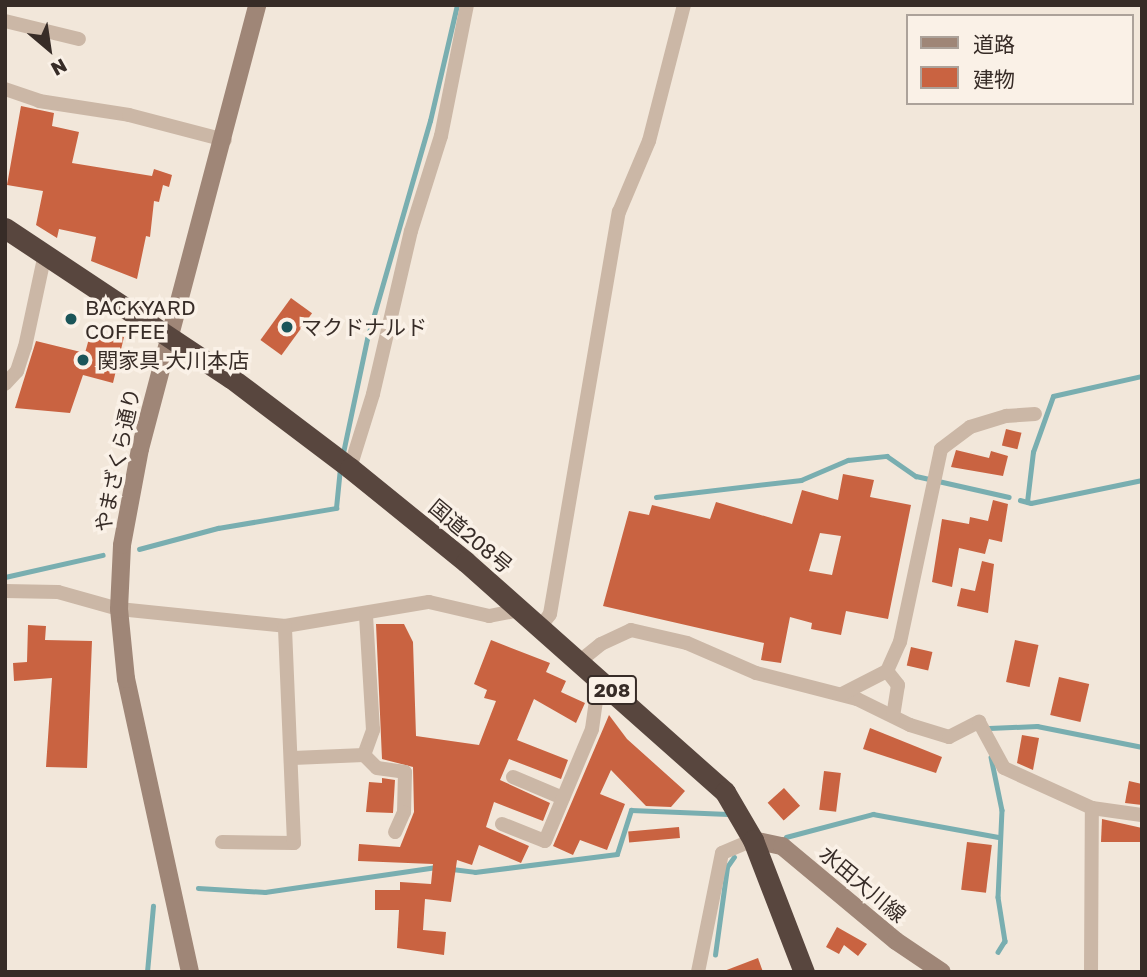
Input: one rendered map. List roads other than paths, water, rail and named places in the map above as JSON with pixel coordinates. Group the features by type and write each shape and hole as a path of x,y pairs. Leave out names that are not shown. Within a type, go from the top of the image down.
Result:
{"highway":[{"name":"国道208号","path":"5,228 169,337 342,462 521,610 725,792 753,840 804,972"}],"street":[{"name":"やまざくら通り","path":"190,972 126,679 119,608 128,498 169,337 225,140 257,5"},
{"path":"342,462 376,382 411,231 441,136 467,5"},
{"path":"540,627 550,614 619,212 649,141 684,5"},
{"path":"5,21 79,39"},
{"path":"5,89 39,101 129,115 225,140"},
{"path":"5,384 16,371 25,347 45,254"},
{"path":"842,694 887,671 900,642 941,449 970,427 1006,416 1035,414"},
{"path":"5,591 58,592 119,608 285,626 429,602 489,616 521,610"},
{"path":"364,755 373,730 366,614"},
{"path":"222,842 294,843 293,758 285,626"},
{"path":"580,661 601,644 631,630 687,643 756,673 842,694 949,737 979,722 1004,768 1092,808 1142,815"},
{"path":"887,671 898,685 893,716"},
{"path":"502,824 545,841 592,729 599,679"},
{"path":"293,758 364,755 377,768 405,772 404,812 395,832"},
{"path":"513,777 563,798"},
{"path":"1091,972 1092,808"},
{"path":"698,972 722,853 753,840"},
{"name":"水田大川線","path":"753,840 782,846 896,941 942,972"}],"waterway":[{"path":"343,453 367,339 430,121 457,5"},
{"path":"1027,502 1033,452 1053,396 1142,376"},
{"path":"656,497 801,480 848,460 887,456 916,476 1009,497"},
{"path":"139,549 218,528 336,508 340,468"},
{"path":"1020,500 1031,503 1142,480"},
{"path":"5,577 103,555"},
{"path":"989,728 1037,726 1142,747"},
{"path":"991,757 1002,810 998,897 1005,941 998,952"},
{"path":"452,869 475,872 617,854 631,810 728,814"},
{"path":"786,837 873,814 998,837"},
{"path":"715,955 727,867 734,857"},
{"path":"198,888 265,892 436,867"},
{"path":"147,972 153,906"}],"place":[{"name":"BACKYARD COFFEE","path":"71,319"},
{"name":"マクドナルド","path":"287,327"},
{"name":"関家具 大川本店","path":"83,360"}]}
